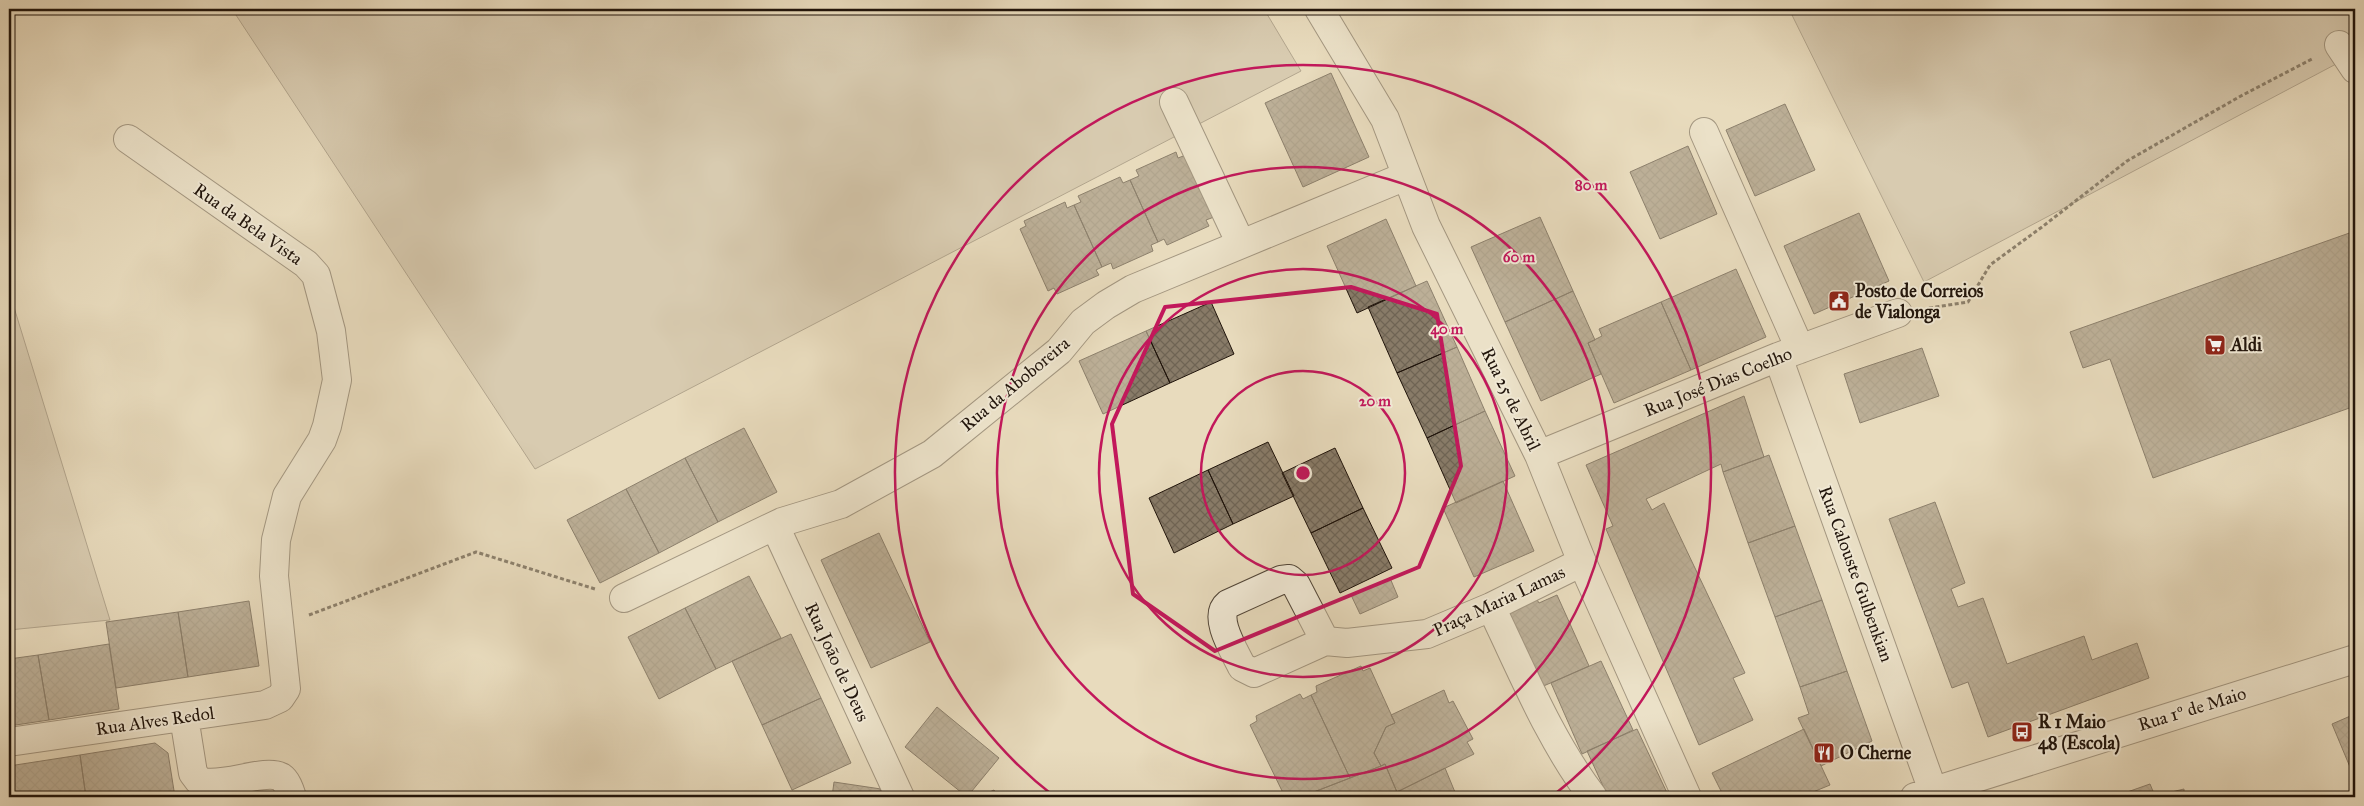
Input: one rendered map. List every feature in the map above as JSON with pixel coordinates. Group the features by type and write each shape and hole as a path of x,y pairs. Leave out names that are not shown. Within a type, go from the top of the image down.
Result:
{"street":[{"name":"Rua 25 de Abril","path":"1318,9 1384,119 1426,226 1539,455 1582,562 1687,797"},
{"path":"2339,45 2355,69"},
{"path":"1174,102 1241,244"},
{"name":"Rua Calouste Gulbenkian","path":"1704,132 1789,353 1924,794"},
{"name":"Rua da Bela Vista","path":"128,139 306,264 316,275 334,348 337,380 325,433 287,496 279,524 274,557 274,576 286,680"},
{"name":"Rua da Aboboreira","path":"624,598 775,526 841,504 932,454 1059,351 1084,322 1106,305 1133,289 1406,176"},
{"name":"Rua José Dias Coelho","path":"1539,455 1789,353 1898,313"},
{"name":"Rua João de Deus","path":"775,526 900,797"},
{"name":"Praça Maria Lamas","path":"1324,641 1347,643 1427,634 1491,608 1582,562"},
{"path":"1491,608 1552,732 1576,775 1593,797"},
{"name":"Rua 1º de Maio","path":"1924,794 2355,660"},
{"name":"Rua Alves Redol","path":"9,742 276,702 284,694 286,680"},
{"path":"184,717 193,773 199,781 212,783 274,775 285,781 292,797"}],"path":[{"path":"1898,313 1968,302 1990,264 2042,227 2127,161 2239,97 2339,45"},
{"path":"281,626 476,552 624,598"}],"highlighted area":[{"path":"1351,287 1437,314 1461,466 1419,567 1215,651 1133,594 1112,424 1165,307"}],"shaded area":[{"path":"232,9 1264,9 1301,71 535,469"},
{"path":"1789,9 2355,9 2355,54 1924,282"},
{"path":"9,291 110,620 9,630"}],"building":[{"path":"1331,73 1369,157 1303,187 1265,103"},
{"path":"1785,104 1815,170 1755,196 1726,130"},
{"path":"1688,146 1717,214 1660,239 1630,172"},
{"path":"1176,152 1178,158 1186,155 1214,217 1206,220 1209,226 1167,245 1164,239 1158,242 1130,180 1139,176 1136,170"},
{"path":"1120,177 1123,183 1130,180 1158,242 1151,245 1153,251 1113,269 1111,263 1102,267 1074,205 1081,202 1078,196"},
{"path":"1065,202 1067,208 1074,205 1102,267 1096,270 1099,275 1057,294 1054,288 1048,291 1020,229 1026,226 1024,221"},
{"path":"1859,213 1889,281 1814,314 1784,246"},
{"path":"1540,217 1573,291 1505,322 1471,247"},
{"path":"1386,219 1416,286 1357,313 1327,246"},
{"name":"Aldi","path":"2355,231 2355,406 2153,478 2110,359 2083,368 2070,332"},
{"path":"1736,269 1766,337 1691,370 1661,302"},
{"path":"1427,281 1457,347 1397,373 1368,307"},
{"path":"1573,291 1595,340 1588,343 1601,374 1541,401 1505,322"},
{"path":"1211,302 1234,354 1170,383 1146,331"},
{"path":"1661,302 1691,370 1614,403 1588,343 1602,336 1599,329"},
{"path":"1146,331 1170,383 1103,414 1079,361"},
{"path":"1457,347 1485,411 1427,438 1397,373"},
{"path":"1922,348 1939,396 1860,423 1844,374"},
{"path":"1744,396 1764,457 1723,472 1721,464 1646,499 1652,510 1664,503 1745,673 1733,678 1753,720 1699,745 1606,529 1613,526 1586,465"},
{"path":"1485,411 1515,476 1456,503 1427,438"},
{"path":"744,428 777,492 718,522 685,458"},
{"path":"1268,442 1294,496 1233,524 1208,470"},
{"path":"1335,448 1363,508 1311,533 1282,473"},
{"path":"1769,455 1795,526 1748,543 1723,472"},
{"path":"685,458 718,522 659,553 626,489"},
{"path":"1208,470 1233,524 1174,553 1149,498"},
{"path":"1503,481 1534,551 1474,577 1443,508"},
{"path":"626,489 659,553 600,583 567,520"},
{"path":"1935,502 1965,583 1951,589 1958,607 1983,598 2007,664 2084,636 2092,660 2137,643 2149,678 1988,737 1968,682 1952,688 1889,519"},
{"path":"1363,508 1392,568 1340,593 1311,533"},
{"path":"1795,526 1822,600 1775,617 1748,543"},
{"path":"879,533 930,642 871,668 821,560"},
{"path":"749,576 781,638 716,669 685,608"},
{"path":"1390,578 1398,597 1360,614 1351,595"},
{"path":"1557,595 1589,666 1539,688 1508,611 1536,598 1539,603"},
{"path":"1822,600 1847,671 1800,687 1775,617"},
{"path":"249,601 259,666 188,677 178,612"},
{"path":"685,608 716,669 659,699 628,637"},
{"path":"178,612 188,677 116,688 106,622"},
{"path":"791,634 821,698 762,725 732,661"},
{"path":"109,644 119,709 49,720 38,655"},
{"path":"38,655 49,720 9,726 9,659"},
{"path":"1601,661 1633,730 1582,754 1551,683"},
{"path":"1361,666 1363,671 1370,668 1395,723 1386,727 1374,753 1381,766 1350,778 1311,695 1317,692 1316,686"},
{"path":"1847,671 1872,741 1821,766 1798,718 1809,714 1800,687"},
{"path":"1444,690 1449,703 1453,701 1473,739 1467,742 1474,754 1397,792 1385,764 1381,766 1374,753 1386,727 1395,723 1391,715"},
{"path":"1300,694 1303,699 1311,695 1350,778 1301,797 1285,797 1250,725 1257,721 1256,716"},
{"path":"821,698 851,763 792,790 762,725"},
{"path":"937,707 999,758 967,797 905,747"},
{"path":"2355,714 2355,779 2332,724"},
{"path":"1637,729 1669,797 1608,797 1587,751"},
{"path":"1804,729 1830,785 1801,797 1724,797 1712,773"},
{"path":"155,743 168,753 175,797 86,797 80,755"},
{"path":"80,755 86,797 9,797 9,766"},
{"path":"1385,764 1399,797 1301,797 1381,766"},
{"path":"1445,768 1457,797 1399,797 1397,792"},
{"path":"834,782 881,789 879,797 832,797"},
{"path":"2150,784 2155,796 2184,789 2184,797 2113,797"},
{"path":"994,790 998,797 979,797"},
{"path":"263,794 265,797 244,797"}],"place":[{"name":"Posto de Correios de Vialonga","path":"1839,301"},
{"name":"Aldi","path":"2215,345"},
{"name":"R 1 Maio 48 (Escola)","path":"2022,732"},
{"name":"O Cherne","path":"1824,753"}]}
